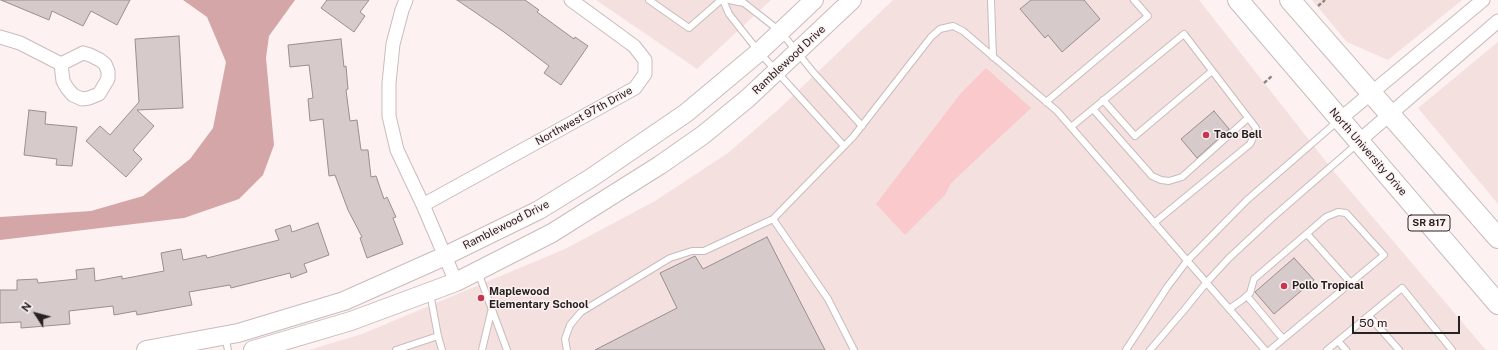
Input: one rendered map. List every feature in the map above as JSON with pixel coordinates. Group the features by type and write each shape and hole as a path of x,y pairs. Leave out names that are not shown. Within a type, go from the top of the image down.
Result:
{"main road":[{"name":"North University Drive","path":"1238,0 1498,304"},
{"path":"1290,0 1498,238"}],"street":[{"path":"406,0 402,10 394,44 389,83 389,116 397,150 423,205 456,282"},
{"name":"Northwest 97th Drive","path":"423,205 635,88 638,84 645,74 645,60 642,56 634,46 571,0"},
{"name":"Ramblewood Drive","path":"146,350 226,343 344,302 445,256 539,210 591,178 686,113 781,32 814,0"},
{"name":"Ramblewood Drive","path":"253,350 351,321 456,282 552,233 660,165 703,135 777,72 852,0"},
{"path":"1340,119 1483,0"},
{"path":"1359,141 1498,21"},
{"path":"0,37 20,43 61,64"}],"lane":[{"path":"649,0 689,28 722,0 729,14 758,52 844,146"},
{"path":"729,0 744,3 781,32 831,93 862,126"},
{"path":"991,0 993,57"},
{"path":"1046,102 1148,16 1134,0"},
{"path":"567,350 565,339 570,325 581,312 670,258 692,250 704,251 773,219 862,126 931,37 940,29 953,26 963,31 1057,111 1265,350"},
{"path":"1071,127 1184,34 1256,128 1250,144 1154,223"},
{"path":"1103,100 1135,136 1212,72"},
{"path":"1093,108 1152,176 1161,180 1169,181 1182,177 1248,118"},
{"path":"1126,350 1168,286 1187,261 1247,200 1340,119"},
{"path":"1150,350 1228,258 1359,141"},
{"path":"1229,309 1250,293 1254,279 1326,217 1338,212 1346,214 1384,255 1270,350"},
{"path":"773,219 828,299 854,350"},
{"path":"1307,234 1350,282"},
{"path":"478,271 507,350"},
{"path":"1328,350 1402,288 1450,348 1442,350"},
{"path":"429,292 442,350"},
{"path":"1246,296 1283,340"},
{"path":"482,350 492,308"},
{"path":"1369,316 1399,350"},
{"path":"396,350 438,336"},
{"path":"1338,341 1346,350"}],"path":[{"path":"1315,9 1325,0"},
{"path":"1264,83 1272,76"}],"shaded area":[{"path":"183,0 295,0 269,36 266,58 274,145 263,175 239,199 184,218 0,240 0,217 91,211 143,196 190,159 213,128 226,62 207,17"},
{"path":"596,0 771,0 697,69"},
{"path":"893,0 1199,0 1335,173 1486,350 309,350 362,334 565,249 655,201 728,153 780,108"},
{"path":"1312,0 1462,0 1388,60 1347,42"},
{"path":"1498,42 1498,204 1418,108"},
{"path":"986,68 1031,108 951,183 945,195 905,235 876,204 961,93"}],"building":[{"path":"1,0 130,0 117,25 91,11 83,26 52,11 49,20"},
{"path":"327,0 369,0 360,12 365,16 354,32 321,8"},
{"path":"457,0 525,0 539,10 537,12 574,39 575,37 588,46 561,85 544,73 549,66 504,32"},
{"path":"1031,0 1084,0 1100,19 1062,52 1048,35 1045,38 1020,9"},
{"path":"179,36 183,108 137,110 154,126 133,150 142,159 126,177 86,141 100,126 110,135 139,102 135,39"},
{"path":"341,39 344,67 346,66 348,89 346,90 350,121 357,120 361,150 368,150 371,177 376,176 384,199 387,197 396,217 393,218 403,244 367,258 360,238 362,237 348,210 335,175 329,176 323,119 310,121 308,99 313,98 309,65 290,67 288,45"},
{"path":"29,110 46,112 45,124 77,127 72,166 56,165 57,159 24,155"},
{"name":"Taco Bell","path":"1214,111 1229,129 1197,158 1181,139"},
{"path":"318,223 329,255 304,264 307,272 291,278 290,273 231,288 230,285 189,292 192,305 137,315 136,311 114,315 113,306 69,311 70,324 21,328 21,322 0,323 0,290 17,290 17,280 37,279 38,283 77,279 76,270 94,268 95,281 122,276 122,279 164,271 161,253 181,249 183,260 206,255 207,258 279,240 275,230 290,225 292,232"},
{"path":"767,237 825,350 595,350 677,308 660,273 695,256 703,269"},
{"name":"Pollo Tropical","path":"1294,258 1314,280 1274,314 1255,292"}],"place":[{"name":"Taco Bell","path":"1206,135"},
{"name":"Pollo Tropical","path":"1284,286"},
{"name":"Maplewood Elementary School","path":"481,298"}]}
